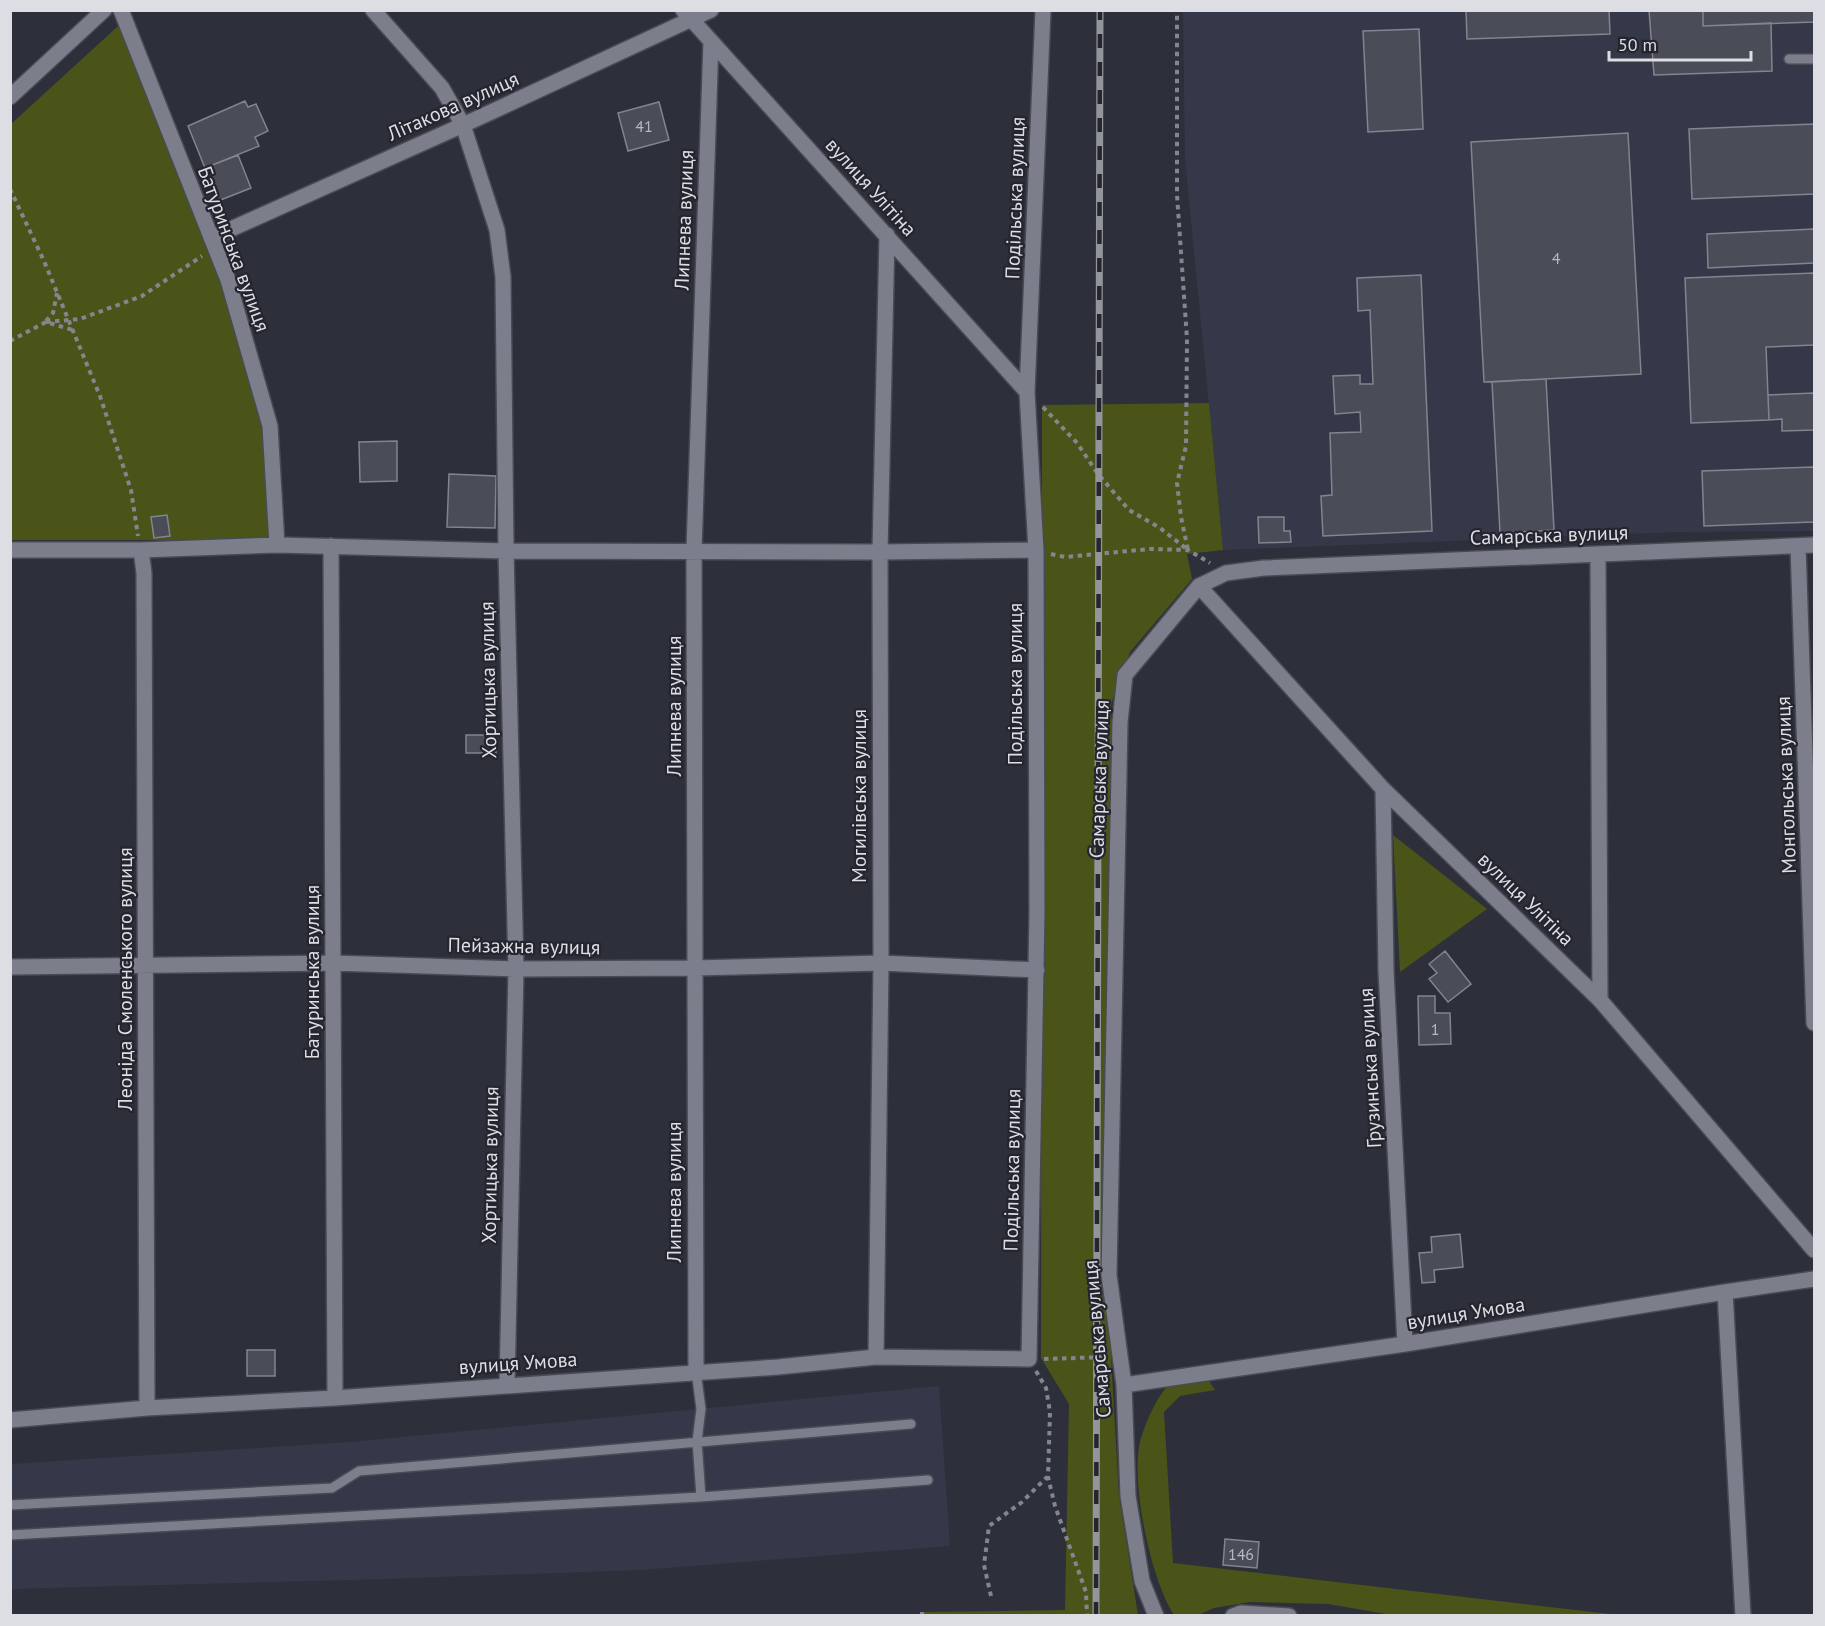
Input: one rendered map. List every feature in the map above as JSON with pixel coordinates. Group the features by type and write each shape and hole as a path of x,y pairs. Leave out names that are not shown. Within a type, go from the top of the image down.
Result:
{"street":[{"path":"10,97 104,10"},
{"name":"Батуринська вулиця","path":"121,10 228,280 270,426 277,545"},
{"name":"Хортицька вулиця","path":"373,10 442,88 463,125 497,230 503,277 506,551 516,969 507,1385"},
{"name":"Літакова вулиця","path":"213,243 463,125 688,15 711,10"},
{"name":"Подільська вулиця","path":"1029,1359 1037,970 1036,550 1027,392 1043,10"},
{"name":"вулиця Улітіна","path":"688,15 1027,392"},
{"name":"Липнева вулиця","path":"696,1371 694,550 711,41"},
{"name":"Могилівська вулиця","path":"876,1357 881,963 880,552 887,235"},
{"path":"10,550 141,550 277,545 506,551 1036,550"},
{"name":"Самарська вулиця","path":"1156,1616 1142,1581 1128,1496 1124,1384 1109,1275 1120,722 1125,675 1199,585 1226,573 1264,568 1815,545"},
{"name":"Батуринська вулиця","path":"331,546 335,1398"},
{"name":"Монгольська вулиця","path":"1798,546 1815,1023"},
{"name":"Леоніда Смоленського вулиця","path":"141,550 144,573 147,964 147,1408"},
{"path":"1598,554 1600,1000"},
{"name":"вулиця Улітіна","path":"1199,585 1383,789 1600,1000 1815,1250"},
{"name":"Грузинська вулиця","path":"1383,789 1386,971 1405,1344"},
{"name":"Пейзажна вулиця","path":"10,967 333,963 516,969 695,968 881,963 1037,970"},
{"name":"вулиця Умова","path":"1124,1384 1405,1344 1725,1292 1815,1280"},
{"path":"1725,1292 1743,1616"},
{"name":"вулиця Умова","path":"10,1420 147,1408 335,1398 777,1367 876,1357 1029,1359"},
{"path":"1233,1616 1241,1613 1289,1616"}],"lane":[{"path":"1789,59 1815,59"},
{"path":"696,1371 702,1409 697,1441 701,1497"},
{"path":"10,1506 332,1488 359,1471 911,1424"},
{"path":"10,1535 701,1497 928,1480"}],"path":[{"path":"1177,10 1177,195 1187,339 1186,446 1177,483 1188,549"},
{"path":"10,189 57,291 100,396 131,490 141,550"},
{"path":"46,322 80,319 142,296 213,243"},
{"path":"10,341 46,322 53,313 57,291"},
{"path":"46,322 73,330"},
{"path":"1027,392 1077,443 1098,474 1129,510 1226,573"},
{"path":"1036,550 1065,557 1150,549 1188,549"},
{"path":"1088,1616 1086,1592 1055,1506 1048,1477 1050,1412 1046,1388 1029,1359 1120,1356"},
{"path":"991,1596 984,1564 989,1526 1022,1502 1048,1477"}],"shaded area":[{"path":"1183,11 1814,11 1814,531 1679,532 1223,550 1185,159"},
{"path":"939,1386 950,1546 640,1570 11,1589 11,1464 350,1442"}],"green space":[{"path":"128,17 223,281 266,426 270,540 11,540 11,124"},
{"path":"1209,403 1223,550 1187,554 1192,579 1130,652 1111,704 1111,1358 1119,1496 1138,1615 922,1616 922,1612 1065,1610 1069,1404 1041,1358 1042,405"},
{"path":"1393,835 1487,909 1400,972"},
{"path":"1209,1381 1215,1390 1180,1396 1164,1412 1173,1563 1619,1615 1398,1616 1328,1604 1250,1602 1214,1608 1198,1615 1174,1615 1157,1578 1144,1529 1140,1503 1138,1456 1141,1438 1149,1416 1161,1394 1171,1382"}],"building":[{"path":"1466,10 1609,10 1610,34 1467,39"},
{"path":"1649,10 1703,10 1703,26 1771,23 1772,71 1654,75"},
{"path":"1703,10 1814,10 1814,22 1703,26"},
{"path":"1419,29 1423,129 1368,132 1363,31"},
{"path":"245,101 248,107 256,104 268,131 255,137 259,146 205,168 188,126"},
{"path":"659,102 669,140 628,151 618,113"},
{"path":"1814,124 1814,194 1692,199 1689,129"},
{"path":"1628,133 1641,374 1484,382 1471,142"},
{"path":"238,155 251,188 218,201 205,168"},
{"path":"1814,229 1814,263 1708,268 1707,234"},
{"path":"1814,273 1814,345 1766,347 1769,420 1691,423 1685,278"},
{"path":"1421,275 1432,531 1323,536 1321,496 1332,495 1330,433 1361,432 1360,412 1335,414 1333,376 1360,375 1360,384 1373,384 1370,310 1358,311 1357,278"},
{"path":"1546,379 1554,530 1500,533 1492,382"},
{"path":"1814,393 1814,430 1782,431 1782,419 1769,420 1768,395"},
{"path":"397,441 397,481 360,482 359,442"},
{"path":"1814,467 1814,522 1704,526 1702,471"},
{"path":"449,474 496,476 495,528 447,527"},
{"path":"167,515 170,536 154,538 151,517"},
{"path":"1258,517 1284,517 1284,531 1290,531 1291,542 1259,543"},
{"path":"466,735 496,735 496,753 466,753"},
{"path":"1445,951 1471,984 1448,1002 1429,979 1437,973 1429,964"},
{"path":"1418,996 1435,996 1435,1013 1450,1013 1451,1044 1419,1045"},
{"path":"1460,1234 1463,1267 1434,1270 1435,1282 1422,1283 1419,1253 1432,1252 1431,1237"},
{"path":"247,1350 275,1350 275,1376 247,1376"},
{"path":"1225,1539 1259,1542 1257,1568 1223,1565"}],"railway":[{"path":"1096,1616 1100,10"}]}
